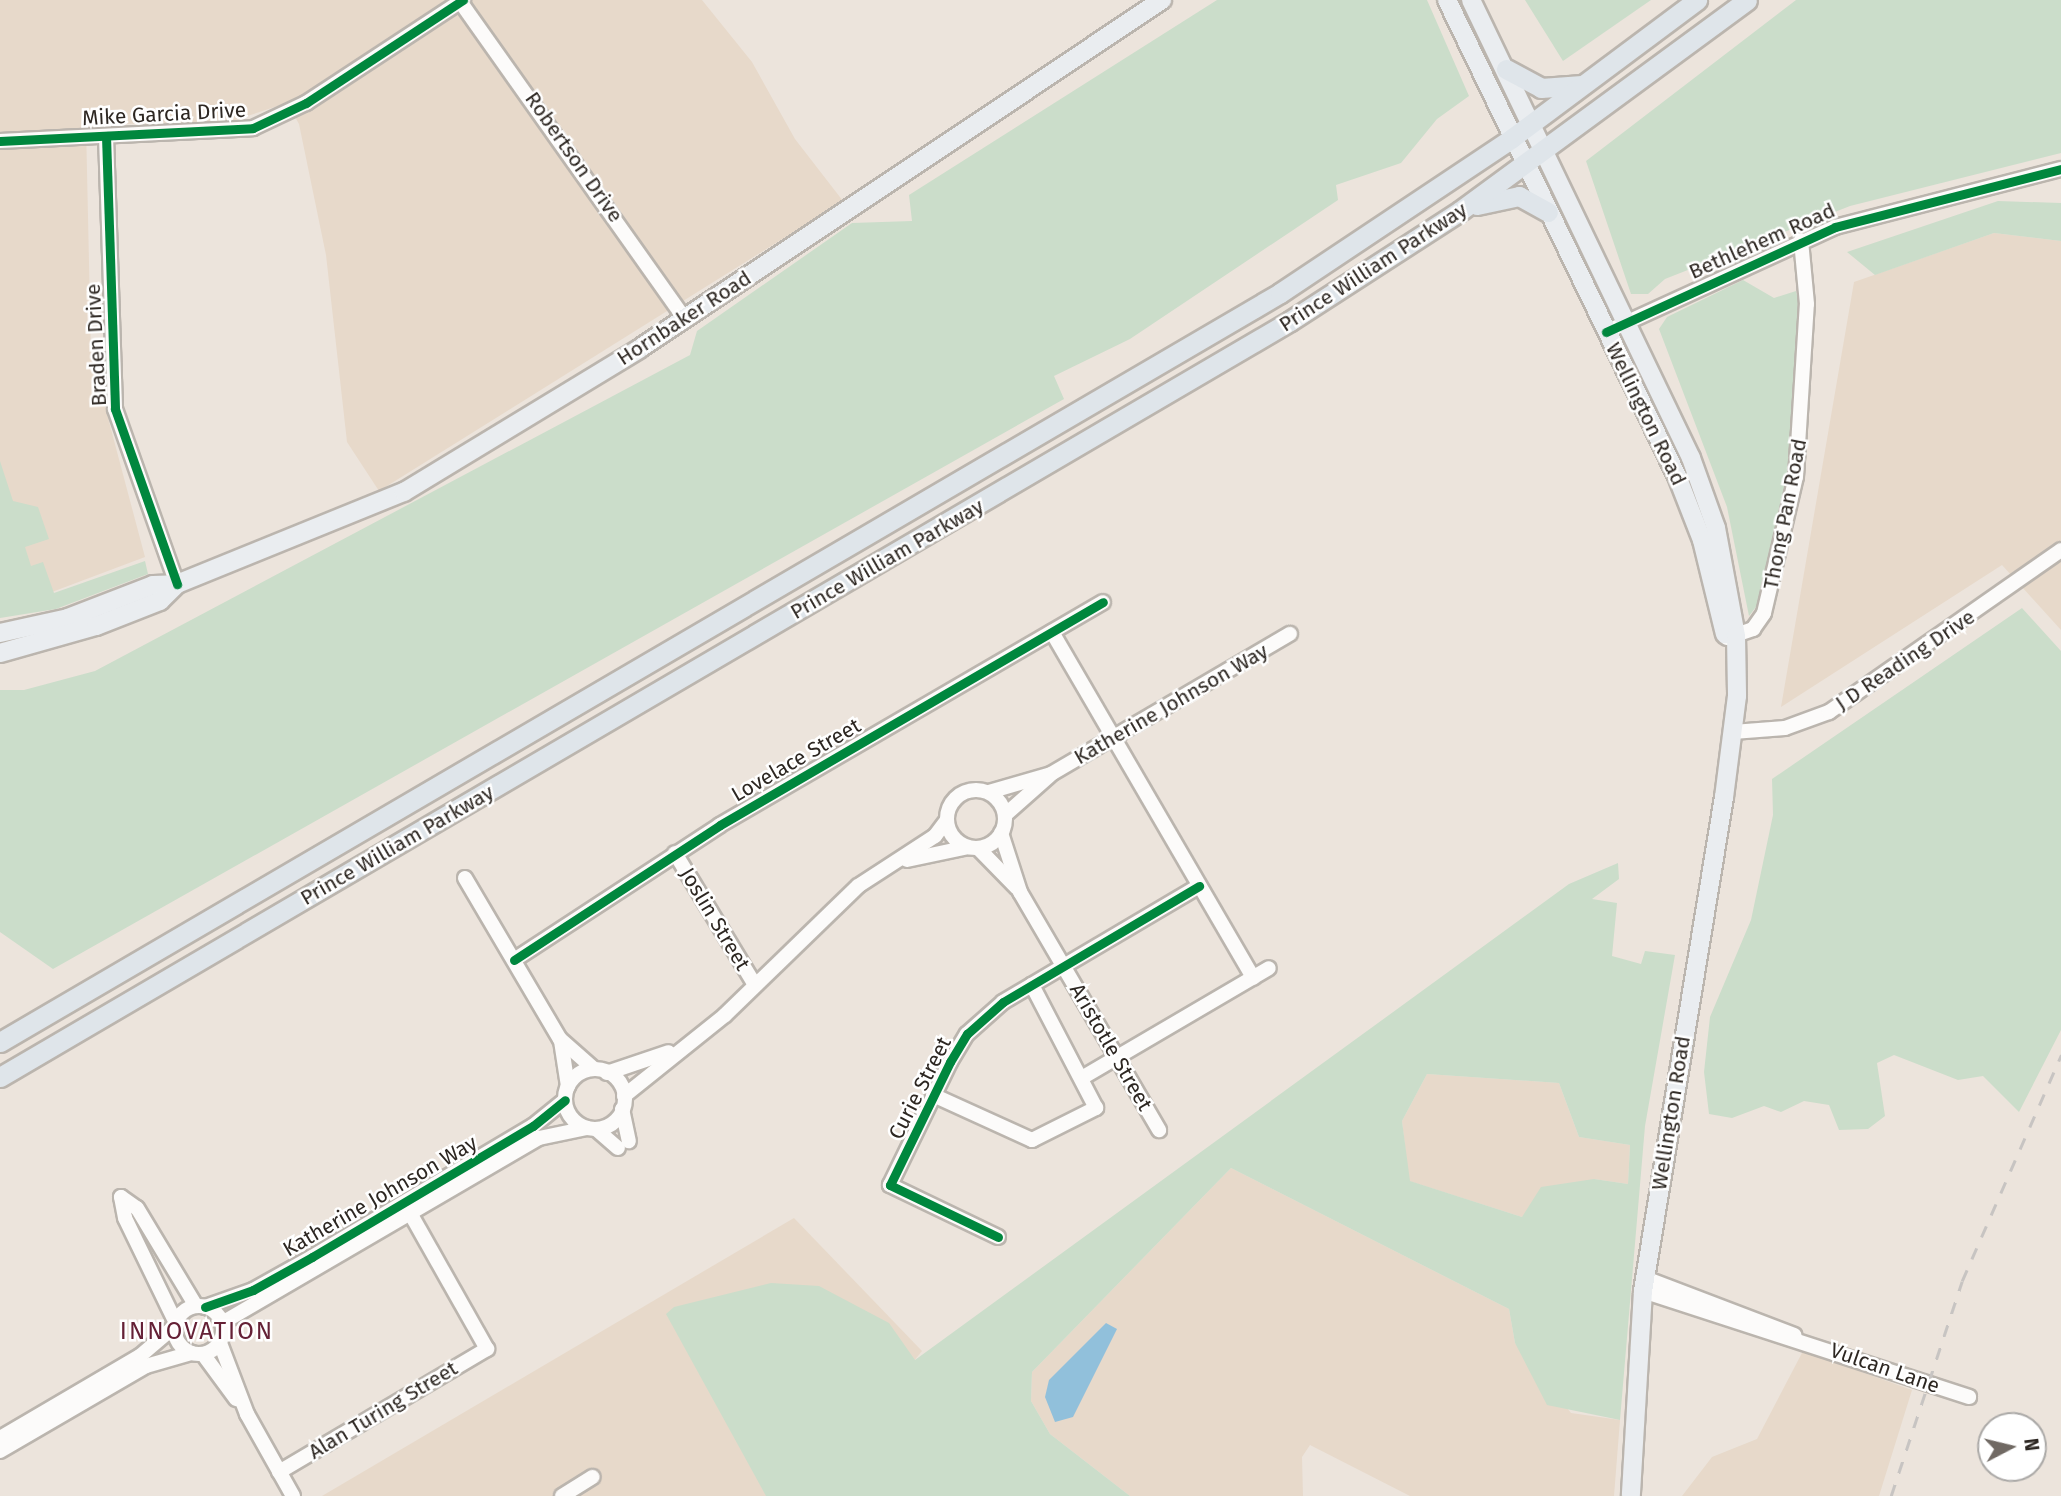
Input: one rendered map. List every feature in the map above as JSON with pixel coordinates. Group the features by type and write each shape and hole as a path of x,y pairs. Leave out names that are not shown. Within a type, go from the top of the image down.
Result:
{"highway":[{"name":"Prince William Parkway","path":"0,1042 1184,351 1512,138 1697,0"},
{"name":"Prince William Parkway","path":"0,1077 1210,370 1460,211 1747,0"},
{"path":"1506,69 1541,88 1586,84"},
{"path":"1460,211 1507,196 1548,212"},
{"path":"0,1026 40,1019"}],"main road":[{"name":"Hornbaker Road","path":"0,633 68,618 153,585 177,584 404,492 684,318 1162,0"},
{"name":"Wellington Road","path":"1447,0 1692,511 1731,637"},
{"name":"Wellington Road","path":"1471,0 1628,322 1704,493 1731,637 1733,732 1644,1284 1631,1496"},
{"name":"Hornbaker Road","path":"0,653 96,626 160,601 177,584"}],"street":[{"name":"Robertson Drive","path":"460,1 684,318"},
{"name":"Mike Garcia Drive","path":"0,141 223,132 277,119 460,1"},
{"name":"Braden Drive","path":"106,135 116,409 177,584"},
{"name":"Bethlehem Road","path":"1606,332 1801,240 2061,169"},
{"name":"Thong Pan Road","path":"1731,637 1764,614 1796,477 1807,304 1801,240"},
{"name":"J D Reading Drive","path":"1733,732 1785,728 1829,712 2061,550"},
{"name":"Lovelace Street","path":"514,960 675,853 1103,602"},
{"path":"1052,632 1253,978"},
{"name":"Katherine Johnson Way","path":"1005,815 1051,774 1290,634"},
{"name":"Katherine Johnson Way","path":"989,792 1051,774"},
{"path":"592,1128 623,1103 674,1051 755,985 858,886 892,864 947,820 961,793 989,792 1005,815 1001,833 973,848 892,864"},
{"path":"947,820 952,836 973,848"},
{"name":"Aristotle Street","path":"1001,833 1020,892 1159,1130"},
{"name":"Aristotle Street","path":"973,848 1020,892"},
{"name":"Joslin Street","path":"675,853 755,985"},
{"path":"466,878 560,1039 601,1071 623,1103 623,1144 571,1118 560,1039"},
{"name":"Curie Street","path":"998,1237 890,1185 933,1095 967,1034 1032,985 1199,886"},
{"path":"1084,1076 1269,968"},
{"path":"933,1095 1041,1140 1096,1108 1084,1076 1032,985"},
{"path":"601,1071 674,1051"},
{"name":"Katherine Johnson Way","path":"201,1306 300,1263 533,1126 567,1093 601,1071"},
{"name":"Katherine Johnson Way","path":"222,1323 539,1138 592,1128"},
{"path":"247,1414 197,1353 179,1342 176,1325 125,1218 121,1196 137,1209 201,1306 222,1323 220,1343 247,1414 293,1496"},
{"name":"Alan Turing Street","path":"279,1472 487,1349 410,1213"},
{"name":"Vulcan Lane","path":"1644,1284 1775,1324 1801,1340 1969,1397"},
{"path":"0,1438 140,1356 201,1306"},
{"path":"0,1451 146,1366 197,1353 220,1343"},
{"path":"562,1496 592,1477"}],"shaded area":[{"path":"0,0 702,0 752,62 795,139 843,201 379,491 347,442 326,255 299,124 287,103 232,121 86,125 91,354 145,557 28,601 0,516"},
{"path":"1994,233 2061,241 2061,630 2002,565 1781,707 1854,282"},
{"path":"1427,1074 1559,1083 1579,1137 1630,1145 1628,1184 1594,1179 1522,1217 1409,1181 1402,1121"},
{"path":"1231,1168 1509,1309 1515,1343 1571,1413 1620,1420 1614,1496 1410,1496 1310,1445 1302,1457 1303,1496 1130,1496 1050,1434 1031,1401 1032,1372"},
{"path":"794,1218 922,1351 882,1401 767,1496 322,1496"},
{"path":"1803,1351 1912,1390 1879,1496 1682,1496 1712,1457 1757,1439"}],"green space":[{"path":"1217,0 1427,0 1469,96 1437,119 1401,163 1336,185 1338,200 1130,339 1054,376 1064,399 53,969 0,932 0,690 24,690 95,671 690,355 697,331 852,223 912,221 909,195"},
{"path":"1525,0 1651,0 1563,61"},
{"path":"1796,0 2061,0 2061,153 1850,206 1665,279 1648,294 1631,294 1586,161"},
{"path":"1998,201 2061,203 2061,241 1994,233 1875,275 1847,252"},
{"path":"1743,280 1774,298 1796,291 1801,313 1792,472 1759,603 1749,616 1727,507 1659,329 1667,317"},
{"path":"0,461 13,501 38,507 49,539 25,547 31,566 43,562 54,593 145,561 148,574 56,609 0,618"},
{"path":"2022,608 2061,651 2061,1030 2019,1112 1983,1076 1958,1080 1894,1055 1877,1063 1885,1116 1868,1129 1839,1130 1829,1105 1804,1101 1781,1112 1764,1106 1732,1118 1709,1114 1704,1072 1710,1017 1751,920 1773,815 1772,779"},
{"path":"1618,863 1619,879 1592,899 1617,903 1612,956 1641,964 1645,951 1675,955 1645,1126 1620,1420 1547,1405 1515,1343 1509,1309 1231,1168 1032,1372 1031,1401 1050,1434 1130,1496 766,1496 666,1314 674,1307 771,1283 819,1286 889,1323 915,1360 1569,884","holes":["1427,1074 1559,1083 1579,1137 1630,1145 1628,1184 1594,1179 1541,1187 1522,1217 1410,1181 1402,1121"]}],"water":[{"path":"1106,1323 1117,1329 1073,1417 1055,1422 1045,1397 1049,1380"}],"railway":[{"path":"1891,1496 1962,1281 2061,1055"}],"cycle path":[{"path":"0,141 253,128 306,103 463,0"},
{"path":"106,136 115,409 177,584"},
{"path":"1606,332 1835,227 2061,169"},
{"path":"514,960 720,825 1103,602"},
{"path":"998,1237 890,1185 950,1062 967,1034 1003,1002 1199,886"},
{"path":"205,1307 253,1290 312,1257 533,1126 565,1100"}],"district":[{"name":"INNOVATION","path":"197,1332"}]}
